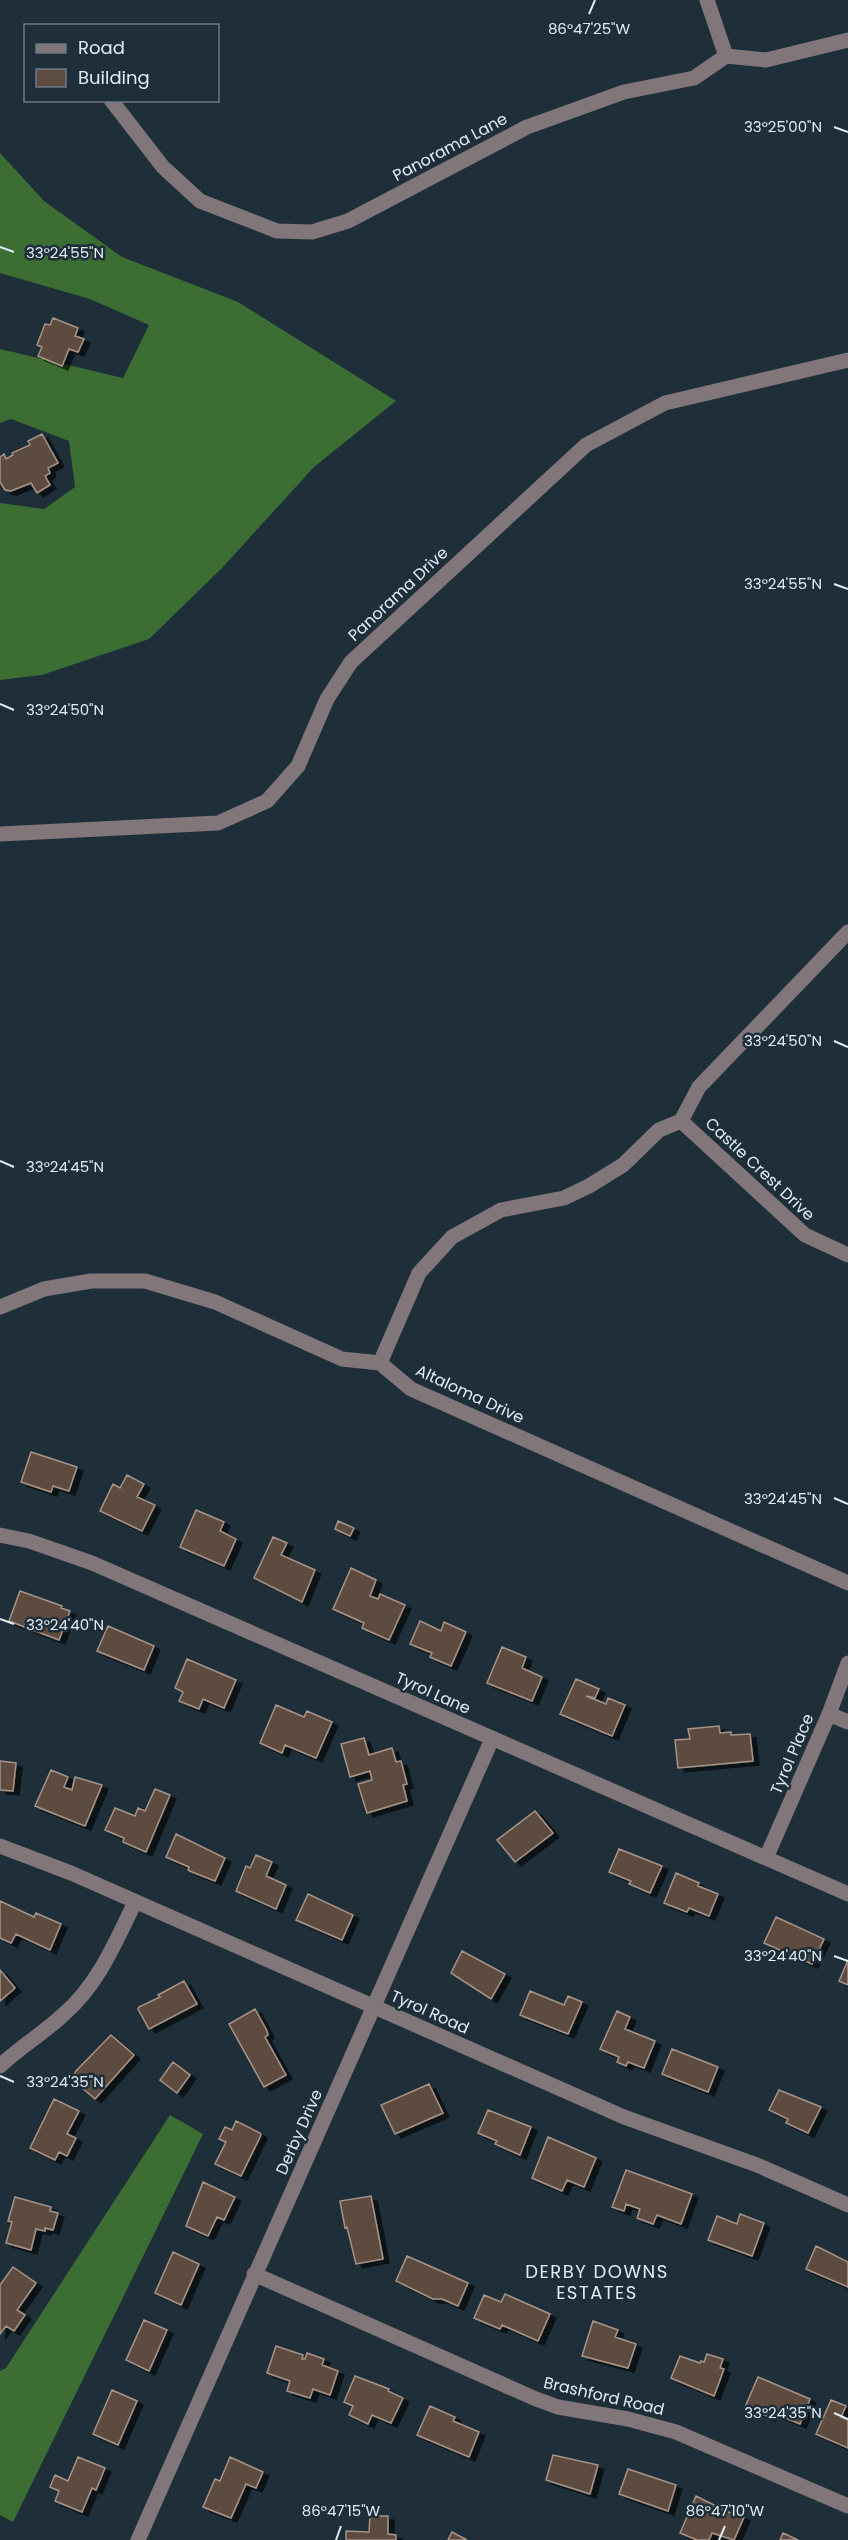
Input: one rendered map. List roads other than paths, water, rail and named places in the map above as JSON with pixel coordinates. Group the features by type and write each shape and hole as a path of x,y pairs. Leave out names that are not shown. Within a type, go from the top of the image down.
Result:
{"street":[{"path":"707,0 726,56 766,60 848,40"},
{"name":"Panorama Lane","path":"113,102 163,167 200,201 277,231 312,232 348,221 526,127 624,92 694,78 726,56"},
{"name":"Panorama Drive","path":"0,834 218,823 267,801 298,766 327,699 351,662 586,445 665,403 848,360"},
{"path":"0,1307 44,1289 91,1281 145,1281 215,1302 342,1359 380,1363 419,1272 452,1237 501,1210 564,1198 589,1186 623,1165 660,1130 681,1121 699,1087 848,932"},
{"name":"Castle Crest Drive","path":"681,1121 805,1235 848,1255"},
{"name":"Altaloma Drive","path":"380,1363 411,1389 848,1583"},
{"name":"Tyrol Lane","path":"0,1535 39,1544 92,1563 848,1894"},
{"name":"Tyrol Place","path":"766,1858 829,1714 848,1663"},
{"path":"829,1714 848,1722"},
{"name":"Derby Drive","path":"138,2540 492,1739"},
{"name":"Tyrol Road","path":"0,1846 71,1873 624,2117 757,2165 848,2205"},
{"path":"0,2067 66,2013 84,1993 115,1943 135,1902"},
{"name":"Brashford Road","path":"254,2274 536,2399 558,2407 628,2419 676,2432 848,2506"}],"district":[{"name":"DERBY DOWNS ESTATES","path":"597,2281"}]}
